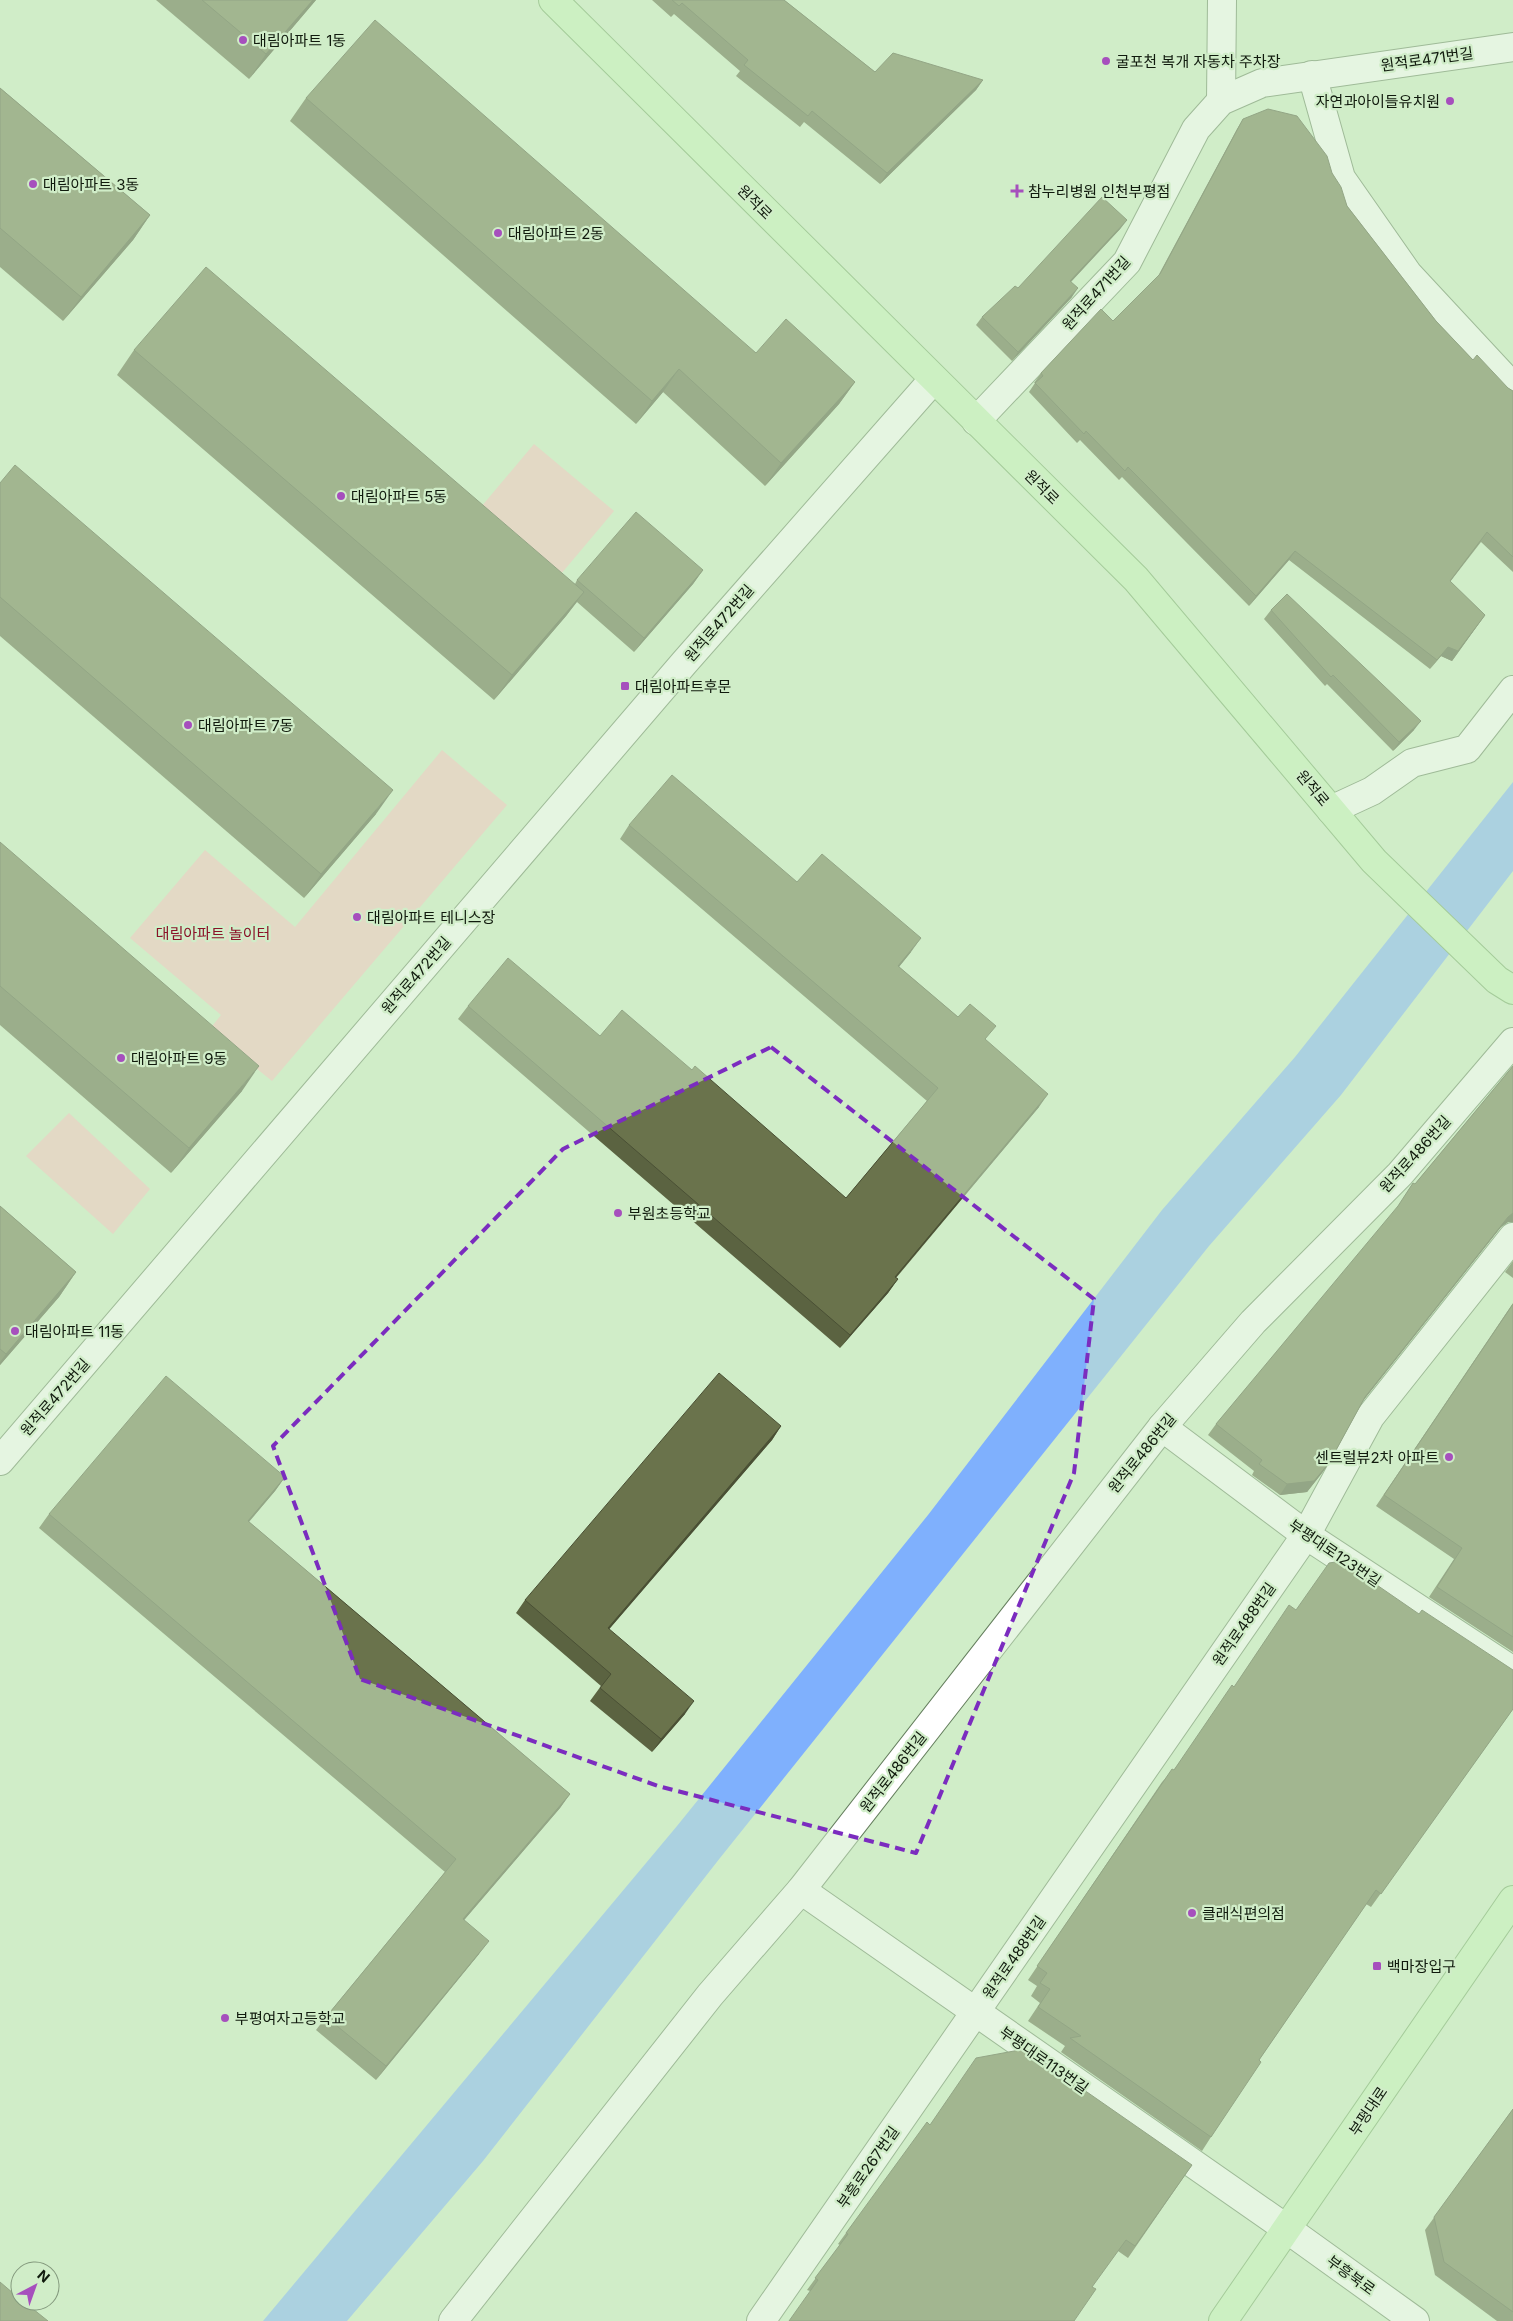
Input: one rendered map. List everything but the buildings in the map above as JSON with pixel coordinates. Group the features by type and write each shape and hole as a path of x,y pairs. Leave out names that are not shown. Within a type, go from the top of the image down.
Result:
{"main road":[{"name":"원적로","path":"553,0 933,380 1136,579 1374,861 1505,985"},
{"name":"부평대로","path":"1223,2321 1513,1900"}],"street":[{"path":"1221,101 1222,0"},
{"name":"원적로471번길","path":"976,422 1127,262 1196,129 1221,101 1262,83 1513,47"},
{"path":"1312,76 1341,178 1408,274 1513,386"},
{"name":"원적로472번길","path":"0,1461 684,663 933,380"},
{"path":"1331,810 1372,791 1412,762 1467,749 1513,690"},
{"name":"원적로486번길","path":"453,2321 710,1995 801,1890 1162,1427 1253,1322 1400,1174 1513,1042"},
{"name":"원적로488번길","path":"975,2013 1306,1535 1370,1417 1513,1237"},
{"name":"부평대로123번길","path":"1162,1427 1306,1535 1513,1671"},
{"name":"부평대로113번길","path":"801,1890 1287,2229"},
{"name":"부흥로267번길","path":"761,2321 975,2013"},
{"name":"부흥북로","path":"1287,2229 1415,2321"}],"highlighted area":[{"path":"771,1047 1094,1299 1074,1473 916,1853 658,1786 360,1679 273,1446 563,1149"}],"green space":[{"path":"534,444 614,511 561,574 481,507"},
{"name":"대림아파트 테니스장","path":"442,750 507,805 272,1081 209,1030 221,1015 130,938 205,850 295,927"},
{"path":"69,1113 150,1189 113,1234 26,1156"}],"water":[{"path":"1513,782 1513,871 1341,1095 1209,1246 720,1858 483,2161 347,2321 263,2321 677,1826 928,1515 1162,1210 1295,1057"}],"place":[{"name":"대림아파트 1동","path":"243,40"},
{"name":"굴포천 복개 자동차 주차장","path":"1106,61"},
{"name":"자연과아이들유치원","path":"1450,101"},
{"name":"대림아파트 3동","path":"33,184"},
{"name":"참누리병원 인천부평점","path":"1017,191"},
{"name":"대림아파트 2동","path":"498,233"},
{"name":"대림아파트 5동","path":"341,496"},
{"name":"대림아파트후문","path":"625,686"},
{"name":"대림아파트 7동","path":"188,725"},
{"name":"대림아파트 테니스장","path":"357,917"},
{"name":"대림아파트 9동","path":"121,1058"},
{"name":"부원초등학교","path":"618,1213"},
{"name":"대림아파트 11동","path":"15,1331"},
{"name":"센트럴뷰2차 아파트","path":"1449,1457"},
{"name":"클래식편의점","path":"1192,1913"},
{"name":"백마장입구","path":"1377,1966"},
{"name":"부평여자고등학교","path":"225,2018"}],"park label":[{"name":"대림아파트 놀이터","path":"213,933"}]}
